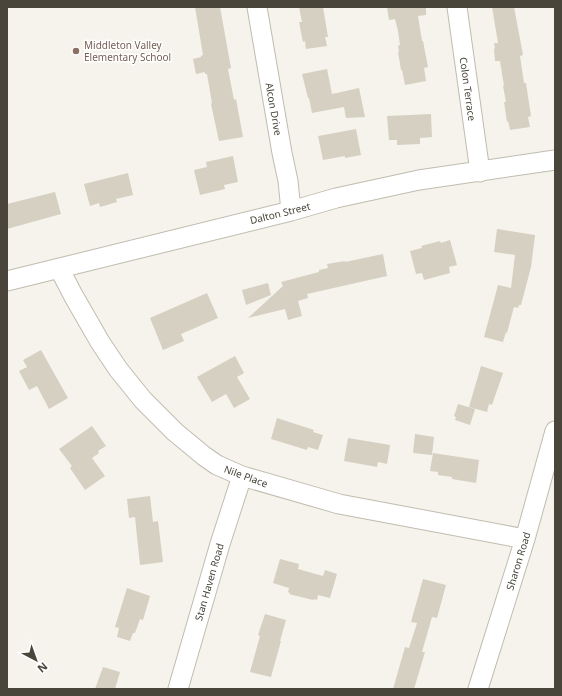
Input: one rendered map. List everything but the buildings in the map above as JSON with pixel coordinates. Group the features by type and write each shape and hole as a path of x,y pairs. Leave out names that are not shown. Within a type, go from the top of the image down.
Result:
{"street":[{"name":"Alcon Drive","path":"257,7 288,181 291,211"},
{"name":"Colon Terrace","path":"457,7 480,172"},
{"name":"Dalton Street","path":"7,281 291,211 336,198 419,180 555,160"},
{"name":"Nile Place","path":"59,268 100,342 118,369 143,400 175,432 217,465 242,476 339,504 525,540"},
{"name":"Sharon Road","path":"478,689 525,540 555,431"},
{"name":"Stan Haven Road","path":"178,689 220,544 242,476"}],"place":[{"name":"Middleton Valley Elementary School","path":"76,51"}]}
